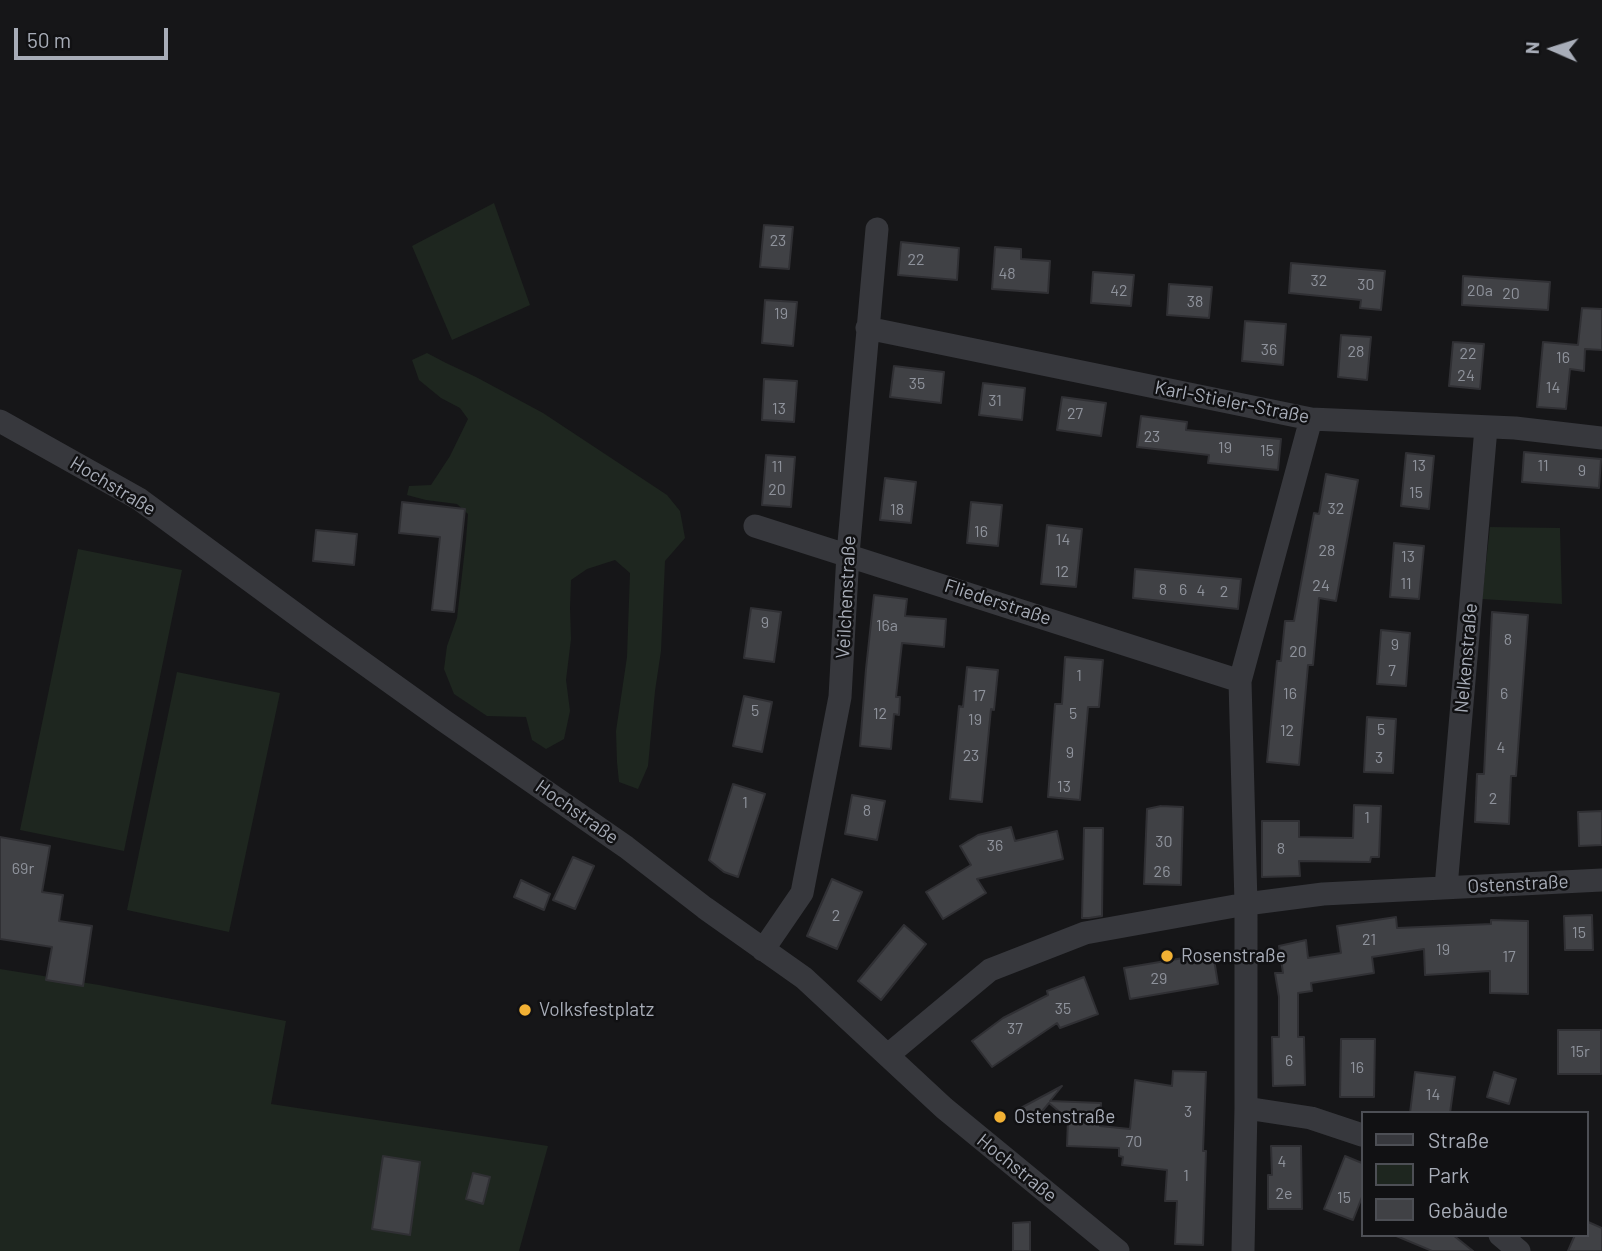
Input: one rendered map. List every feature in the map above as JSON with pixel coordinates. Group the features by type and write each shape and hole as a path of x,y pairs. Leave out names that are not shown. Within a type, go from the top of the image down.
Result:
{"street":[{"name":"Veilchenstraße","path":"763,950 803,893 840,697 848,554 877,229"},
{"name":"Karl-Stieler-Straße","path":"867,328 1311,419 1515,428 1602,438"},
{"path":"1243,1251 1247,1108 1240,681 1311,419"},
{"name":"Hochstraße","path":"0,421 138,499 443,720 626,847 804,978 944,1108 1118,1251"},
{"name":"Nelkenstraße","path":"1446,887 1486,428"},
{"name":"Fliederstraße","path":"755,526 1240,681"},
{"name":"Ostenstraße","path":"888,1055 990,970 1085,933 1245,904 1323,894 1602,880"},
{"path":"1247,1108 1311,1118 1360,1134"},
{"path":"1502,1237 1519,1251"}],"green space":[{"path":"494,203 530,305 452,340 412,246"},
{"path":"427,353 543,413 667,495 680,511 685,538 665,561 661,651 648,766 638,789 619,782 616,731 627,657 630,573 615,560 587,569 571,580 571,639 566,680 570,711 564,739 546,749 532,740 526,717 487,716 454,694 444,669 447,646 457,618 468,514 457,504 407,495 409,486 431,485 450,456 468,419 460,408 441,398 419,380 412,360"},
{"path":"1490,527 1560,528 1562,604 1482,599"},
{"path":"78,549 182,570 124,851 20,830"},
{"path":"177,672 280,693 229,932 127,910"},
{"path":"0,969 286,1021 271,1104 548,1146 519,1251 0,1251"}],"building":[{"path":"764,225 793,227 789,269 760,267"},
{"path":"901,242 959,248 957,280 898,275"},
{"path":"995,247 1021,249 1021,259 1050,261 1048,293 992,289"},
{"path":"1291,263 1385,271 1381,310 1360,308 1361,300 1289,293"},
{"path":"1093,272 1134,275 1131,306 1091,303"},
{"path":"1463,276 1550,282 1548,310 1462,305"},
{"path":"1169,284 1212,287 1209,318 1167,315"},
{"path":"765,300 797,302 793,346 762,343"},
{"path":"1582,308 1602,309 1602,350 1585,349 1584,371 1570,369 1566,409 1537,407 1543,342 1578,345"},
{"path":"1245,321 1286,324 1283,365 1242,361"},
{"path":"1341,335 1371,337 1367,380 1338,377"},
{"path":"1453,342 1484,344 1480,389 1449,386"},
{"path":"894,366 944,372 941,403 890,397"},
{"path":"764,379 797,381 794,422 762,420"},
{"path":"983,383 1025,388 1022,420 979,415"},
{"path":"1062,397 1106,403 1101,436 1057,430"},
{"path":"1141,416 1187,422 1186,430 1281,439 1278,470 1208,463 1209,455 1137,447"},
{"path":"1524,452 1601,459 1599,488 1522,482"},
{"path":"1406,453 1434,456 1429,509 1401,506"},
{"path":"766,455 795,457 791,507 762,505"},
{"path":"1326,474 1358,480 1336,601 1319,598 1313,665 1308,665 1299,765 1267,762 1277,661 1281,661 1285,621 1294,621 1314,513 1319,514"},
{"path":"885,478 916,482 911,523 880,520"},
{"path":"402,502 465,509 454,612 432,610 440,537 399,533"},
{"path":"971,502 1002,505 998,546 967,543"},
{"path":"1047,525 1082,529 1076,587 1041,584"},
{"path":"316,530 357,534 354,565 313,561"},
{"path":"1394,543 1424,546 1419,599 1390,597"},
{"path":"1135,569 1241,579 1238,609 1133,598"},
{"path":"874,595 907,599 905,616 946,619 944,647 902,643 896,697 900,697 899,715 894,714 891,749 860,746"},
{"path":"751,608 781,612 774,662 744,658"},
{"path":"1492,612 1528,615 1516,776 1511,776 1509,824 1475,822 1477,774 1484,774"},
{"path":"1381,630 1410,633 1406,686 1377,684"},
{"path":"1065,657 1103,660 1099,707 1088,707 1080,800 1048,797 1055,704 1062,704"},
{"path":"967,667 998,670 994,710 991,709 982,802 950,799 959,706 963,707"},
{"path":"744,696 772,702 762,752 733,746"},
{"path":"1367,717 1396,719 1393,773 1364,772"},
{"path":"733,784 765,794 738,877 724,872 709,860"},
{"path":"852,795 885,801 877,840 845,834"},
{"path":"1354,805 1381,806 1379,857 1371,857 1370,862 1299,861 1300,876 1262,877 1262,821 1299,821 1299,837 1353,838"},
{"path":"1161,806 1183,807 1181,885 1144,884 1147,809"},
{"path":"1602,811 1602,845 1579,846 1578,812"},
{"path":"1011,827 1015,841 1057,831 1063,859 977,879 986,893 943,919 926,892 971,865 960,846 978,835"},
{"path":"1084,828 1103,828 1102,916 1089,918 1082,918"},
{"path":"0,837 50,846 42,892 63,895 59,921 92,926 83,986 46,980 52,947 0,939"},
{"path":"573,857 594,866 575,909 553,900"},
{"path":"832,879 862,892 837,949 807,936"},
{"path":"521,880 550,894 544,910 514,897"},
{"path":"1592,915 1593,950 1565,950 1564,916"},
{"path":"1396,917 1397,928 1491,924 1491,920 1528,921 1528,994 1490,993 1490,971 1425,975 1424,949 1372,957 1374,973 1311,983 1312,991 1298,993 1298,1037 1304,1037 1305,1085 1273,1086 1272,1037 1279,1037 1279,997 1275,973 1283,973 1279,946 1306,940 1308,958 1341,953 1337,926"},
{"path":"904,925 926,944 881,1000 858,981"},
{"path":"1213,953 1218,984 1130,999 1124,968"},
{"path":"1084,977 1098,1014 1060,1028 1057,1023 992,1067 972,1041 1003,1018 1048,995 1047,991"},
{"path":"1558,1030 1601,1030 1601,1074 1558,1074"},
{"path":"1341,1039 1375,1039 1374,1097 1340,1097"},
{"path":"1173,1071 1206,1072 1203,1245 1175,1244 1177,1201 1165,1201 1167,1170 1122,1165 1123,1157 1119,1156 1119,1148 1067,1146 1068,1119 1049,1103 1033,1122 1017,1110 1062,1086 1050,1101 1101,1103 1100,1126 1130,1129 1135,1080 1172,1086"},
{"path":"1415,1072 1455,1077 1450,1111 1410,1111"},
{"path":"1494,1072 1516,1079 1509,1104 1487,1097"},
{"path":"1271,1146 1301,1146 1302,1209 1268,1209 1268,1175 1272,1175"},
{"path":"383,1156 420,1162 410,1235 372,1229"},
{"path":"1345,1156 1360,1162 1360,1202 1353,1220 1324,1209"},
{"path":"473,1173 490,1177 483,1204 466,1199"},
{"path":"1030,1222 1030,1251 1013,1251 1013,1223"},
{"path":"1588,1222 1602,1228 1602,1251 1568,1251 1574,1237 1588,1237"},
{"path":"1399,1237 1456,1237 1473,1251 1432,1251"}],"place":[{"name":"Rosenstraße","path":"1167,956"},
{"name":"Volksfestplatz","path":"525,1010"},
{"name":"Ostenstraße","path":"1000,1117"}]}
